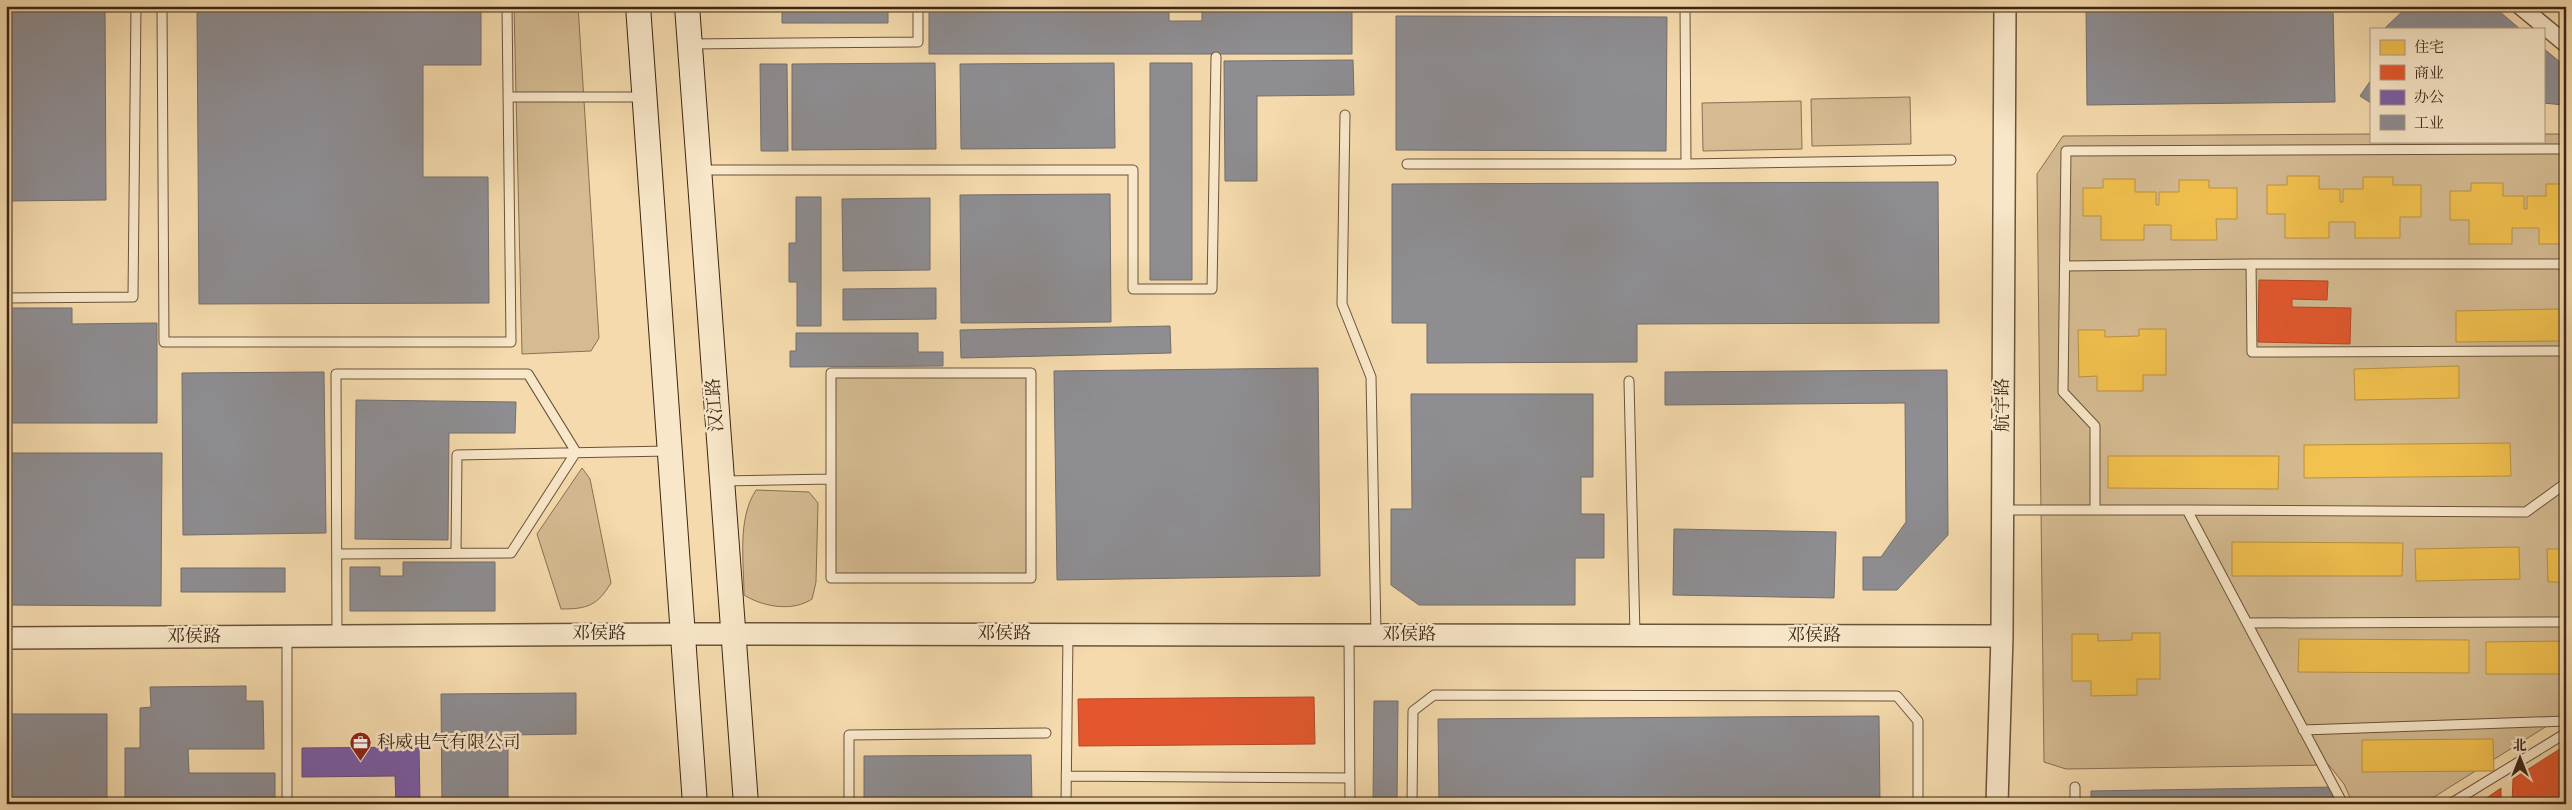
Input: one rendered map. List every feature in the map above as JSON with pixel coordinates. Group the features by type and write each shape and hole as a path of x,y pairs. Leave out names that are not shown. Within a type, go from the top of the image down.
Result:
{"main road":[{"path":"638,6 695,804"},
{"name":"汉江路","path":"687,6 746,804"}],"street":[{"name":"航宇路","path":"1997,804 2002,636 2005,6"},
{"path":"2520,6 2566,44"},
{"name":"邓侯路","path":"6,638 683,634 2002,636"}],"lane":[{"path":"6,298 133,297 136,6"},
{"path":"162,6 164,342 512,342 507,6"},
{"path":"690,44 918,42 918,6"},
{"path":"1685,6 1686,164"},
{"path":"699,170 1133,170 1133,289 1212,289 1216,57"},
{"path":"508,97 645,97"},
{"path":"1345,115 1342,304 1371,377 1376,635"},
{"path":"2095,510 2095,426 2063,392 2066,151 2566,149"},
{"path":"1407,164 1686,164 1951,160"},
{"path":"2251,264 2252,352 2566,351"},
{"path":"2065,266 2566,264"},
{"path":"832,373 1031,373 1031,578 832,578 832,479 832,373"},
{"path":"337,636 336,374 528,374 576,452"},
{"path":"1629,381 1635,635"},
{"path":"456,553 457,455 670,451"},
{"path":"337,554 511,553 576,452"},
{"path":"722,482 832,479"},
{"path":"2002,510 2526,512 2566,483"},
{"path":"2187,510 2343,804"},
{"path":"2247,623 2566,622"},
{"path":"1066,804 1068,634"},
{"path":"1349,635 1350,804"},
{"path":"287,636 287,804"},
{"path":"1412,804 1413,711 1434,695 1464,695 1896,696 1918,721 1918,804"},
{"path":"2303,730 2566,721"},
{"path":"850,804 849,735 1046,733"},
{"path":"2450,804 2566,733"},
{"path":"1066,776 1350,778"},
{"path":"2075,788 2075,804"}],"shaded area":[{"path":"514,6 578,6 599,338 591,351 522,354"},
{"path":"1910,97 1911,144 1812,146 1811,99"},
{"path":"1801,101 1802,149 1703,151 1702,103"},
{"path":"2370,134 2370,142 2544,142 2544,134 2566,134 2566,714 2423,804 2353,804 2344,784 2329,765 2066,769 2044,762 2037,174 2063,136"},
{"path":"831,373 1031,373 1031,578 831,578"},
{"path":"582,468 590,479 611,583 601,597 591,605 561,609 537,534"},
{"path":"756,490 809,492 818,503 816,582 812,599 804,603 787,607 769,605 744,595 744,527 750,501"}],"building: 住宅":[{"path":"2287,176 2319,176 2319,189 2340,189 2340,202 2343,202 2343,189 2363,189 2363,177 2393,177 2393,185 2421,185 2421,217 2400,217 2400,238 2355,238 2355,222 2329,222 2329,238 2285,238 2285,214 2267,214 2267,185 2287,185"},
{"path":"2103,179 2135,179 2135,192 2156,192 2156,205 2159,205 2159,192 2179,192 2179,180 2209,180 2209,188 2237,188 2237,219 2216,219 2217,240 2171,240 2171,225 2144,225 2144,240 2101,240 2101,216 2083,216 2083,188 2103,188"},
{"path":"2471,183 2503,183 2503,196 2524,196 2524,209 2527,209 2527,196 2546,196 2546,184 2566,184 2566,244 2539,244 2539,228 2512,228 2512,244 2469,244 2469,220 2450,220 2450,191 2471,191"},
{"path":"2560,309 2560,341 2456,342 2456,311"},
{"path":"2139,329 2166,329 2166,375 2143,375 2143,391 2097,391 2097,376 2079,377 2078,330 2105,330 2105,337 2139,336"},
{"path":"2459,366 2459,398 2355,400 2354,369"},
{"path":"2510,443 2511,476 2304,478 2304,445"},
{"path":"2108,456 2279,456 2278,489 2108,488"},
{"path":"2232,542 2403,543 2402,576 2232,576"},
{"path":"2519,547 2520,579 2416,581 2415,549"},
{"path":"2547,549 2566,549 2566,582 2548,582"},
{"path":"2132,633 2160,633 2160,679 2137,679 2137,695 2091,696 2091,681 2072,681 2072,634 2098,634 2098,641 2132,640"},
{"path":"2299,639 2469,640 2469,673 2298,672"},
{"path":"2566,641 2566,674 2486,674 2486,642"},
{"path":"2493,739 2494,771 2362,772 2362,740"}],"building: 商业":[{"path":"2259,280 2328,281 2327,300 2292,299 2292,307 2351,308 2350,344 2258,342"},
{"path":"1314,697 1315,744 1079,746 1078,699"},
{"path":"2566,745 2566,804 2512,804 2513,779"},
{"path":"2501,788 2501,804 2478,804"}],"building: 办公":[{"name":"科威电气有限公司","path":"419,747 420,804 396,804 395,776 302,777 302,748"}],"building: 工业":[{"path":"6,6 105,6 106,200 6,201"},
{"path":"197,6 481,6 481,65 423,65 423,177 488,177 489,303 199,304"},
{"path":"782,6 888,6 888,23 782,23"},
{"path":"929,6 1169,6 1169,21 1202,21 1202,6 1352,6 1352,54 929,54"},
{"path":"2086,6 2333,6 2335,102 2087,105"},
{"path":"2408,6 2493,6 2519,28 2385,28"},
{"path":"1396,16 1667,17 1666,151 1396,150"},
{"path":"2544,49 2566,67 2566,102 2564,105 2544,103"},
{"path":"1353,60 1354,95 1257,96 1257,181 1225,181 1224,61"},
{"path":"935,63 936,149 792,150 792,64"},
{"path":"1114,63 1115,148 961,149 960,64"},
{"path":"1150,63 1192,63 1192,280 1150,280"},
{"path":"760,64 787,64 788,151 761,151"},
{"path":"2370,81 2370,102 2360,96"},
{"path":"1938,182 1939,323 1637,324 1637,362 1427,363 1427,323 1392,323 1392,184"},
{"path":"1110,194 1111,322 961,323 960,195"},
{"path":"796,197 821,197 821,326 797,326 797,282 789,282 789,243 796,243"},
{"path":"930,198 930,270 843,271 842,199"},
{"path":"936,288 936,319 843,320 843,289"},
{"path":"6,308 72,308 72,324 157,323 157,423 6,423"},
{"path":"1170,326 1171,353 961,358 960,330"},
{"path":"796,333 918,333 918,352 943,352 943,366 790,367 790,351 796,351"},
{"path":"1318,368 1320,576 1057,580 1054,371"},
{"path":"1947,370 1948,535 1897,590 1863,590 1863,557 1881,557 1906,522 1905,403 1665,405 1665,372"},
{"path":"324,372 326,533 183,535 182,373"},
{"path":"1411,394 1593,394 1593,477 1581,477 1581,514 1604,514 1604,558 1575,558 1575,605 1419,605 1391,585 1391,509 1412,509"},
{"path":"356,400 516,402 515,433 449,433 448,540 355,539"},
{"path":"6,453 162,453 161,606 6,605"},
{"path":"1674,529 1836,532 1834,598 1673,595"},
{"path":"403,562 495,562 495,611 350,611 350,567 380,567 380,576 403,576"},
{"path":"181,568 285,568 285,592 181,592"},
{"path":"246,686 246,701 263,701 264,749 188,749 189,773 275,773 275,804 125,804 125,748 140,748 140,708 151,707 150,687"},
{"path":"576,693 576,734 508,735 508,804 442,804 441,694"},
{"path":"1374,701 1398,701 1397,804 1373,804"},
{"path":"6,714 107,714 107,804 6,804"},
{"path":"1879,716 1880,804 1439,804 1438,719"},
{"path":"1031,755 1032,804 864,804 864,756"},
{"path":"2334,787 2334,804 2091,804 2091,791"}],"place":[{"name":"科威电气有限公司","path":"361,762"}]}
